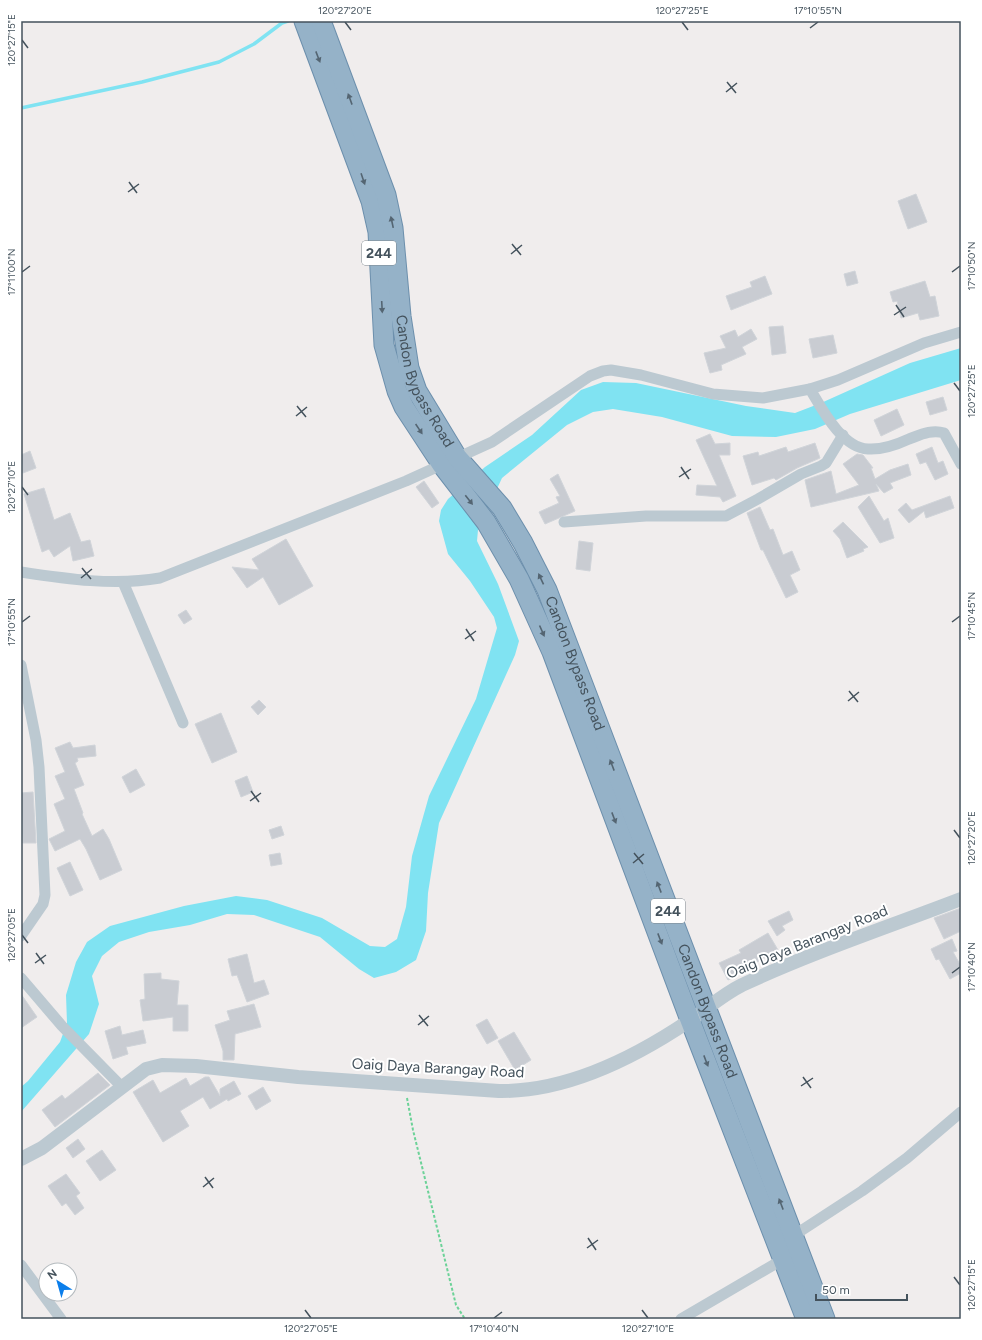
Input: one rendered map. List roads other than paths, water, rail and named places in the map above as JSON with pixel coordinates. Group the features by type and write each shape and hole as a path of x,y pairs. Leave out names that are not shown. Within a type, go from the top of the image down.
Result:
{"highway":[{"name":"Candon Bypass Road","path":"304,21 371,202 378,232 384,345 392,377 404,407 455,467 502,508 523,543 547,590 706,1008 791,1249 806,1319"},
{"name":"Candon Bypass Road","path":"321,21 386,195 393,228 401,316 409,368 423,403 455,467 518,579 552,652 690,1020 791,1249 825,1319"}],"street":[{"path":"21,572 78,580 123,582 160,578 406,481 455,467 590,376 603,371 641,375 728,397 763,398 810,390 838,380 924,343 961,332"},
{"path":"810,390 832,425 859,448 873,449 890,447 923,434 937,431 944,433 961,464"},
{"path":"564,522 646,516 726,516 758,500 801,474 826,463 843,434"},
{"path":"123,582 183,722"},
{"path":"21,665 38,760 45,895 43,904 21,936"},
{"name":"Oaig Daya Barangay Road","path":"21,1159 42,1148 146,1068 162,1065 196,1066 298,1077 499,1091 518,1091 569,1081 650,1046 690,1020 726,993 781,968 961,899"},
{"path":"21,978 62,1026 122,1087"},
{"path":"681,1319 791,1249 862,1191 907,1158 961,1112"},
{"path":"21,1265 61,1319"}],"water":[{"path":"961,348 961,380 850,414 815,429 776,437 732,436 662,417 613,409 593,412 567,425 502,478 478,530 477,541 498,584 519,641 515,655 439,823 428,893 426,931 416,960 396,972 374,978 359,969 320,937 254,915 227,914 190,925 149,932 119,942 102,956 92,976 99,1004 89,1034 21,1112 21,1087 28,1081 60,1042 67,1023 66,995 76,962 87,942 110,926 184,906 236,896 267,900 322,918 370,946 385,947 397,939 406,907 412,856 429,796 476,699 497,628 494,617 470,581 448,554 439,521 441,510 448,499 485,467 532,435 581,390 603,382 636,383 746,406 795,413 910,363"}],"waterway":[{"path":"21,108 142,82 219,62 254,44 282,23 288,21"}]}
